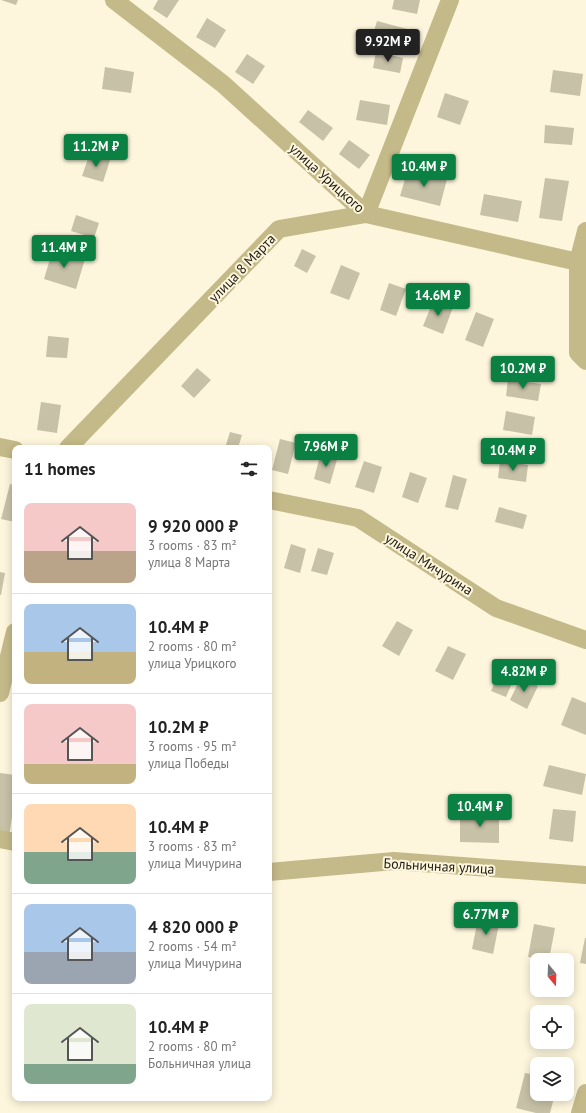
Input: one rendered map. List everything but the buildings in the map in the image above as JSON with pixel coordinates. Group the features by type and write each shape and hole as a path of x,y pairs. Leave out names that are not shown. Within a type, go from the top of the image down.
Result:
{"street":[{"name":"улица Урицкого","path":"114,0 223,84 366,214 582,263"},
{"path":"366,214 450,0"},
{"name":"улица 8 Марта","path":"71,445 280,230 366,214"},
{"path":"586,231 582,263 578,353 586,361"},
{"path":"0,447 12,449"},
{"name":"улица Мичурина","path":"272,501 358,518 496,608 586,640"},
{"path":"0,693 12,644"},
{"path":"0,840 12,842"},
{"name":"Больничная улица","path":"272,872 394,861 586,875"},
{"path":"580,1113 586,1093"}]}
